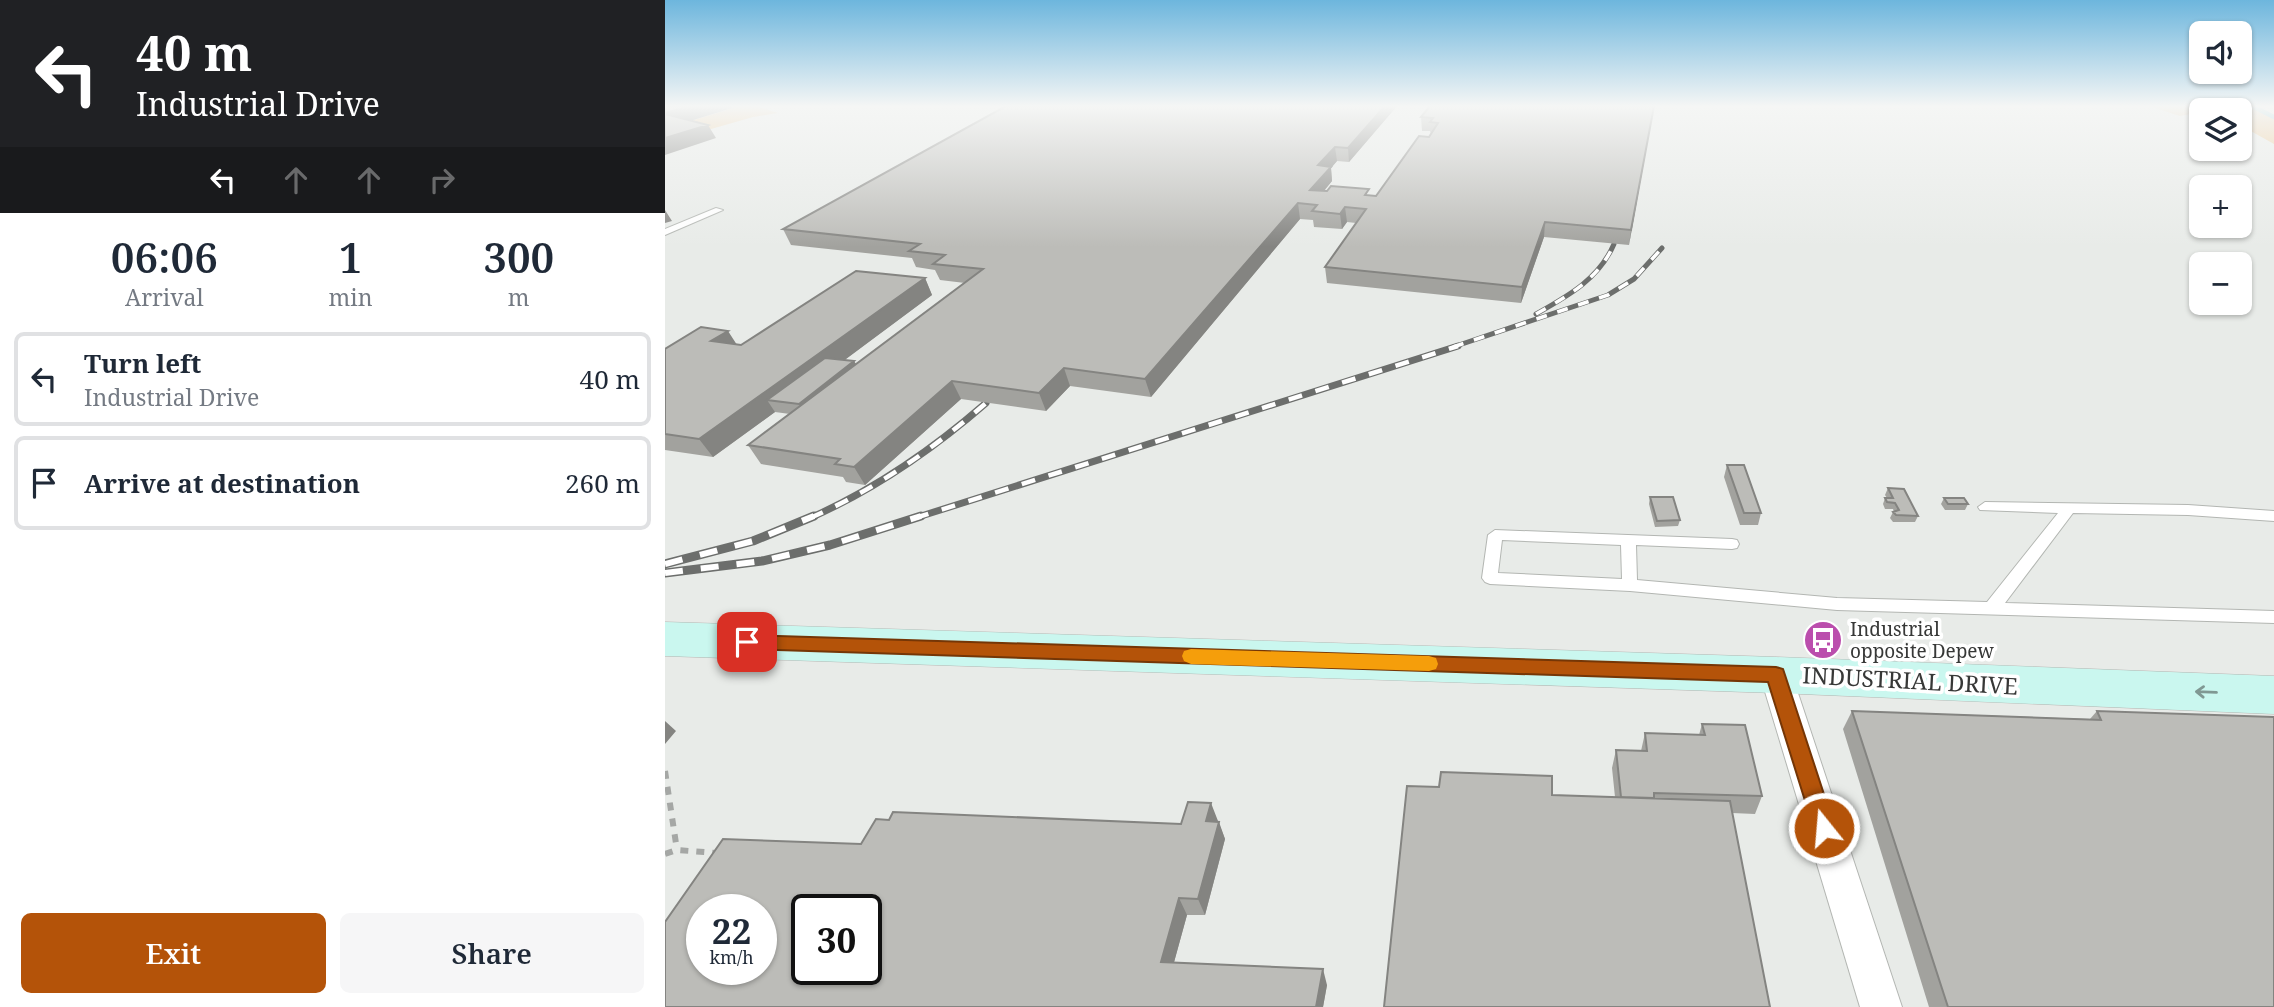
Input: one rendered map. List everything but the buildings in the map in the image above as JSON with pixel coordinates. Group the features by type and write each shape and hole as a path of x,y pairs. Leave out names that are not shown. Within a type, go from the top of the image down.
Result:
{"main road":[{"name":"INDUSTRIAL DRIVE","path":"665,639 1776,675 2274,695"}],"street":[{"path":"1776,675 1881,1007"}],"lane":[{"path":"665,232 719,211"},
{"path":"1985,507 2188,510 2274,516"},
{"path":"1993,608 2069,508"},
{"path":"1732,544 1495,535 1490,578 1630,585 1837,604 2274,617"},
{"path":"1628,540 1630,585"}],"path":[{"path":"665,771 677,850"},
{"path":"665,854 677,850 716,853"}],"railway":[{"path":"1536,314 1571,293 1591,277 1614,244"},
{"path":"1453,347 1608,295 1634,279 1662,248"},
{"path":"915,518 1458,346"},
{"path":"810,518 903,467 986,403"},
{"path":"665,564 753,541 814,516"},
{"path":"665,573 762,561 830,545 921,516"}],"slow traffic":[{"path":"1191,656 1429,664"}],"place":[{"name":"Industrial opposite Depew","path":"1823,640"}],"route":[{"path":"747,642 1776,675 1824,828"}]}
